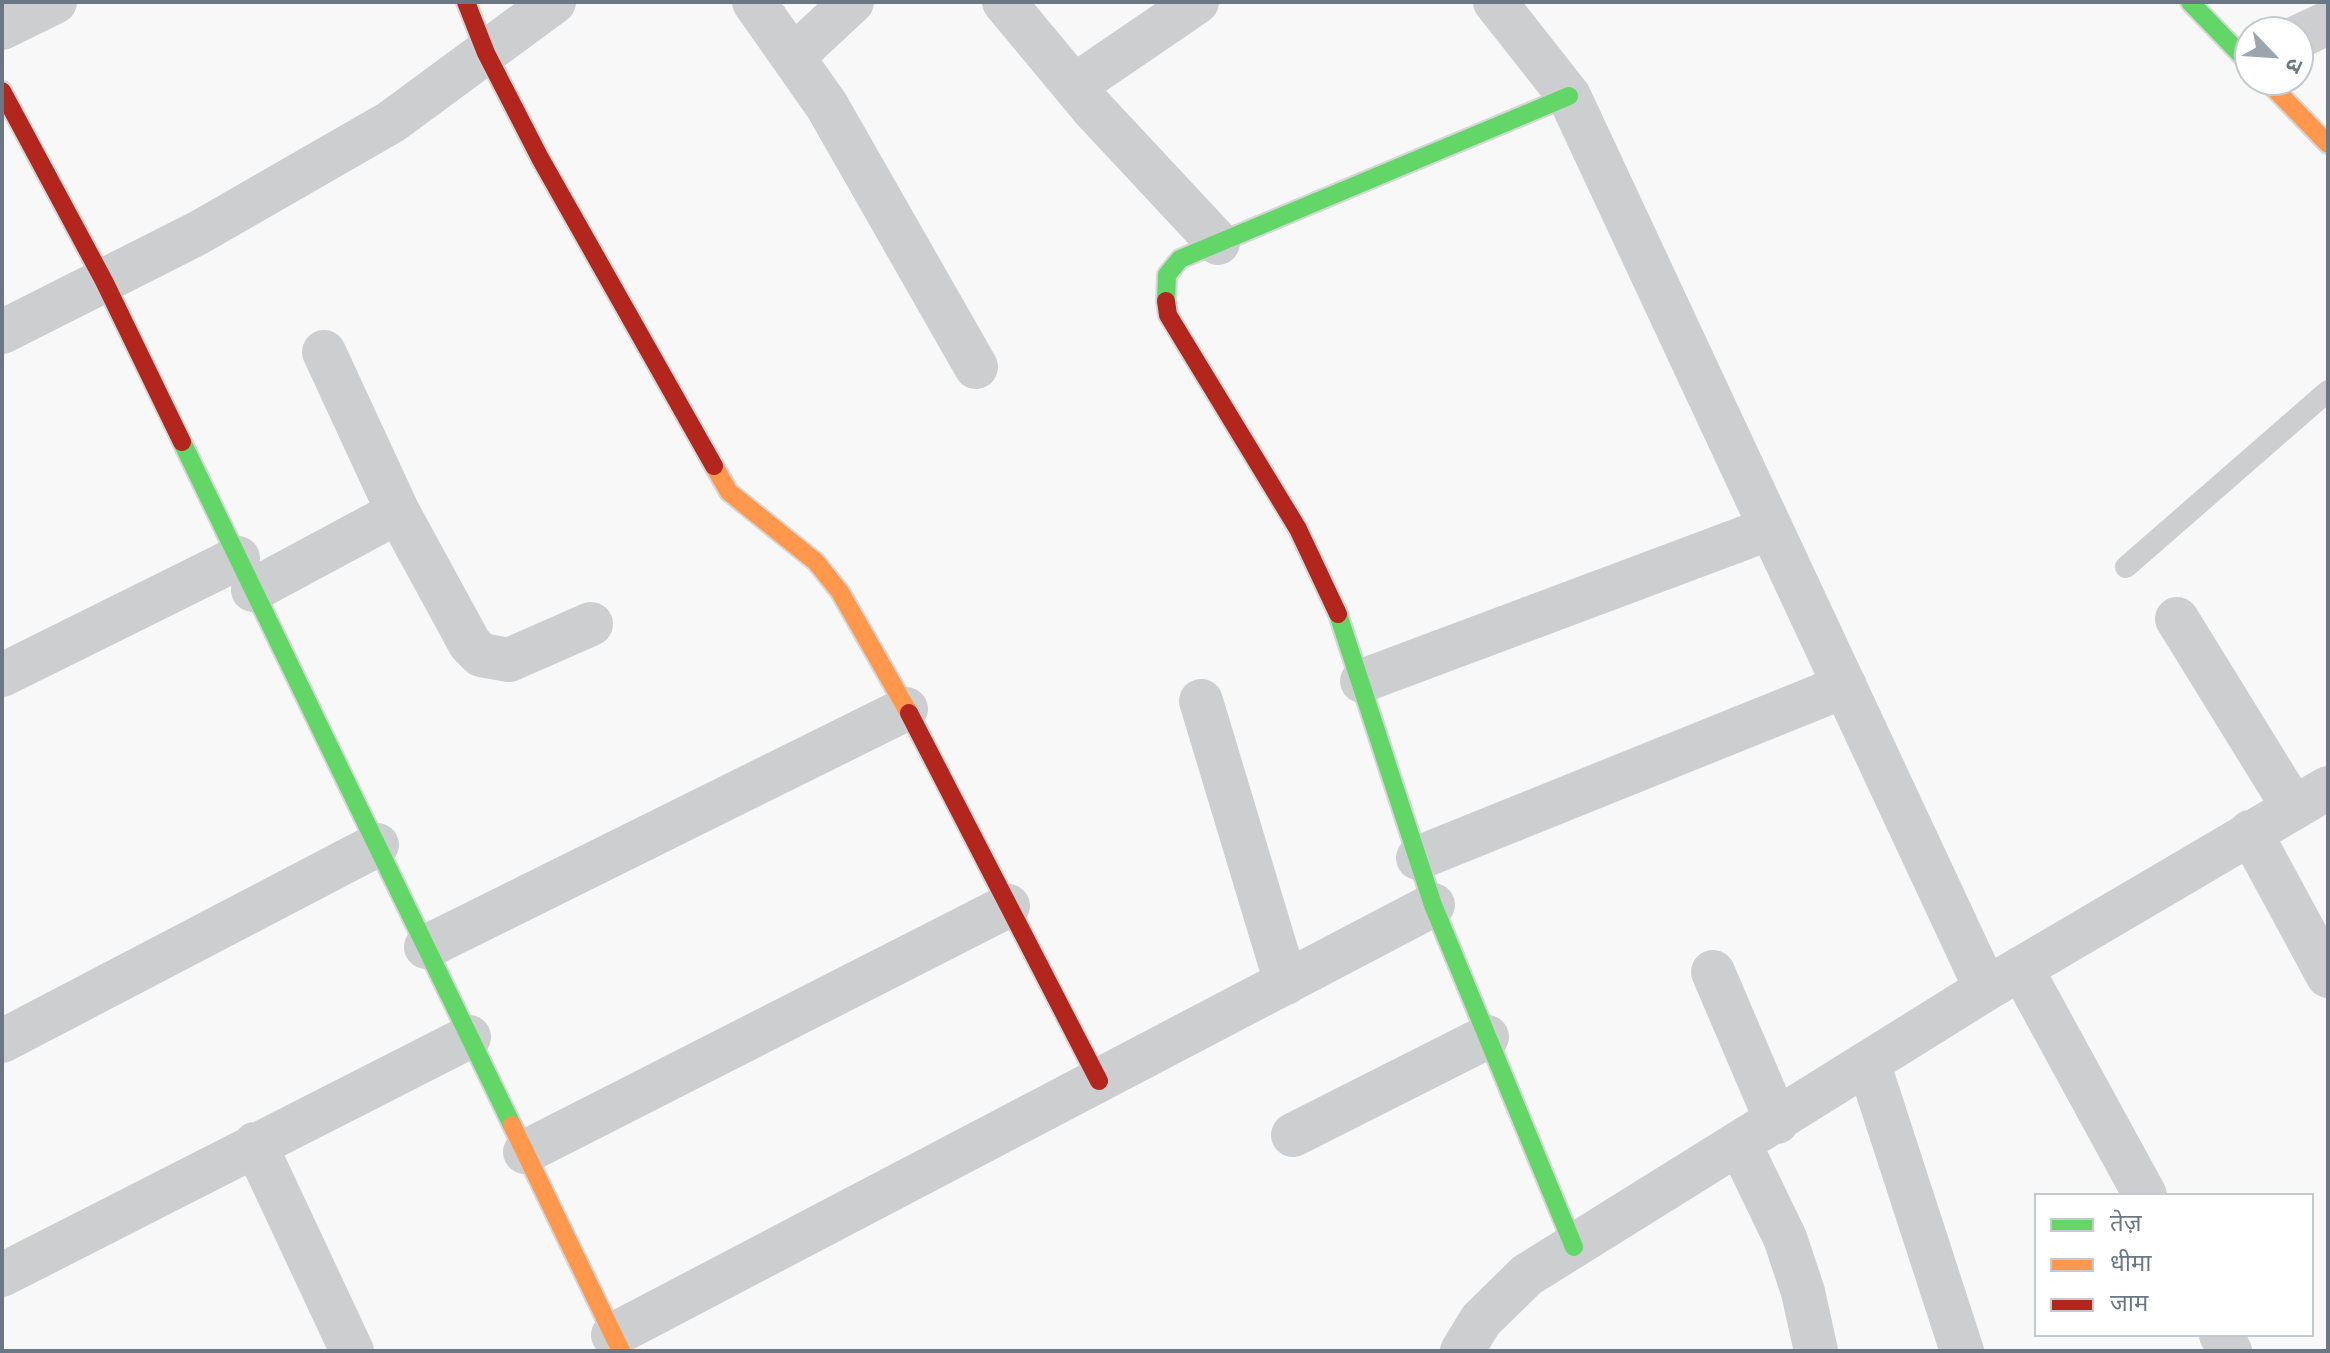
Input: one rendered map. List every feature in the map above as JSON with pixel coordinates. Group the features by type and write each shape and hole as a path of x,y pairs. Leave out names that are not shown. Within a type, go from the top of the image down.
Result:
{"street":[{"path":"2,28 55,2"},
{"path":"466,2 486,53 540,158 729,492 816,562 840,592 906,709 1099,1081"},
{"path":"2,332 198,233 391,122 554,2"},
{"path":"754,2 833,117 976,367"},
{"path":"794,56 852,2"},
{"path":"1004,2 1074,86 1218,243"},
{"path":"1074,86 1197,2"},
{"path":"1495,2 1569,96 1845,686 2004,978 2144,1193"},
{"path":"2190,2 2234,47"},
{"path":"2,91 104,281 617,1343 1099,1081 1433,905"},
{"path":"1569,96 1180,259 1167,275 1165,297 1168,315 1298,529 1327,585 1362,681 1433,905 1574,1247"},
{"path":"2282,96 2328,144"},
{"path":"324,352 398,512 470,644 481,655 509,660 591,624"},
{"path":"2,675 398,512"},
{"path":"1362,681 1771,528"},
{"path":"1466,1348 1481,1320 1527,1275 1869,1065 2004,978 2311,798 2177,619"},
{"path":"1418,858 1845,686"},
{"path":"1201,701 1286,983"},
{"path":"426,947 906,709"},
{"path":"2250,832 2328,976"},
{"path":"2,1041 377,845"},
{"path":"525,1152 1008,906"},
{"path":"1713,972 1777,1122"},
{"path":"2,1275 469,1037"},
{"path":"1293,1135 1487,1037"},
{"path":"1869,1065 1962,1351"},
{"path":"255,1144 352,1351"},
{"path":"1740,1145 1785,1238 1803,1292 1816,1351"}],"lane":[{"path":"2126,567 2328,391"}],"traffic: fast":[{"path":"2190,2 2234,47"},
{"path":"1166,301 1167,275 1180,259 1569,96"},
{"path":"182,442 512,1125"},
{"path":"1338,614 1433,905 1574,1247"}],"traffic: slow":[{"path":"2282,96 2328,144"},
{"path":"714,466 729,492 816,562 840,592 909,713"},
{"path":"512,1125 621,1351"}],"traffic: jam":[{"path":"466,2 486,53 540,158 714,466"},
{"path":"2,91 104,281 182,442"},
{"path":"1166,301 1168,315 1298,529 1338,614"},
{"path":"909,713 1099,1081"}]}
